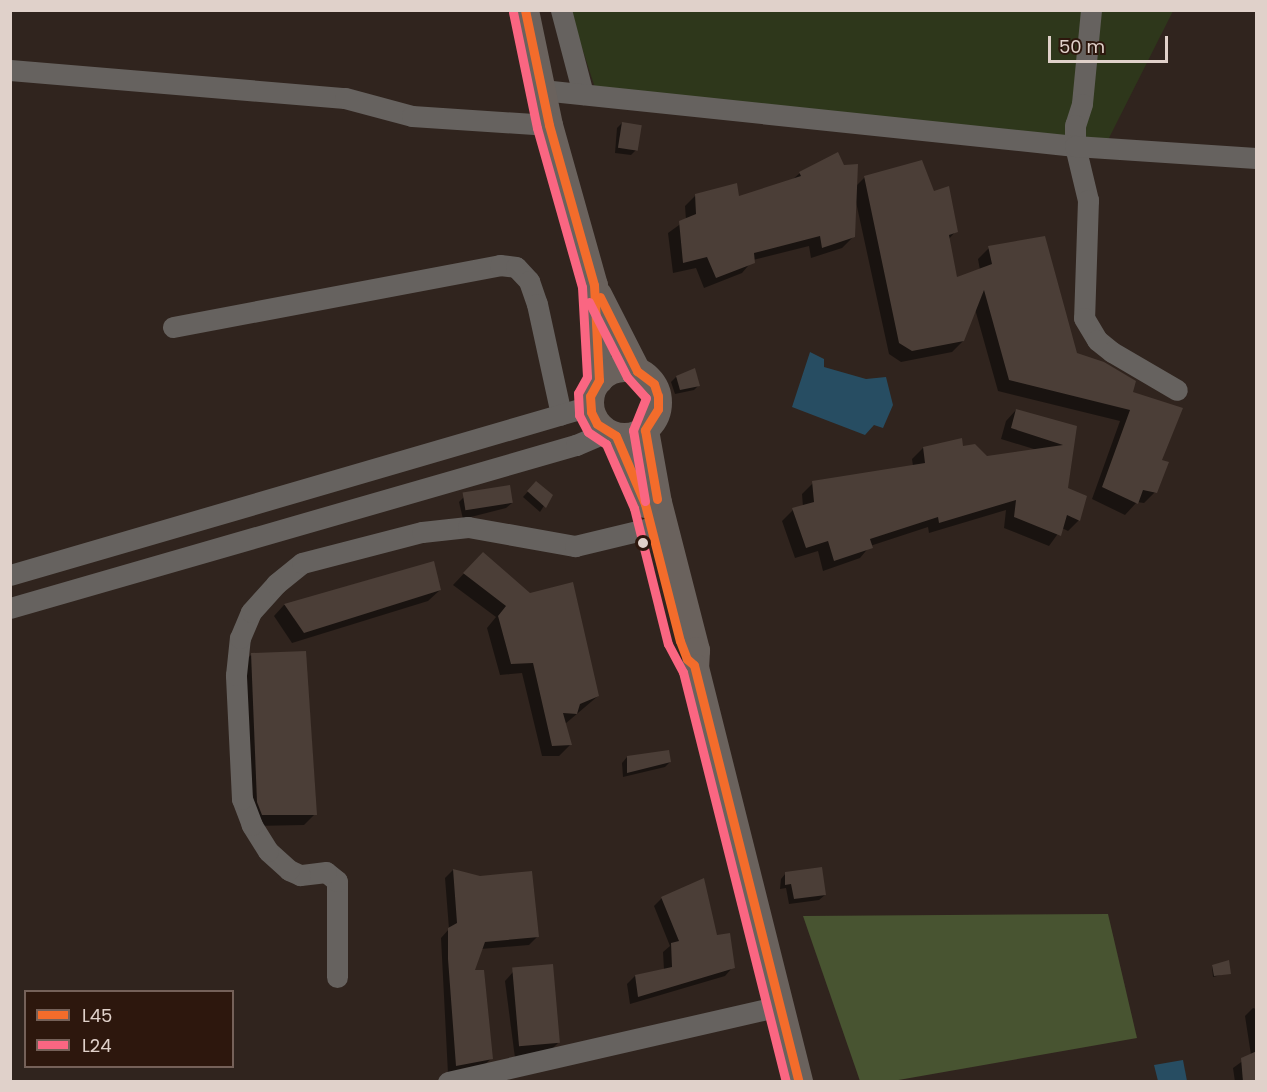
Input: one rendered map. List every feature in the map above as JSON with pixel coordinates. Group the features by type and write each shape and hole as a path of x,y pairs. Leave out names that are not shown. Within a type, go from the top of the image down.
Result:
{"main road":[{"path":"525,10 549,125 594,285 637,371 654,384 658,396 658,409 645,430 632,436 611,434"},
{"path":"594,285 599,380"},
{"path":"637,371 616,369 599,380 590,396 591,406 597,424 611,434 637,481 680,641 687,659 694,664"},
{"path":"645,430 658,502 696,650 694,664 799,1082"}],"street":[{"path":"561,10 583,94"},
{"path":"1091,10 1075,146 1088,201 1089,241 1083,295 1089,329 1112,352 1177,390"},
{"path":"10,70 345,98 412,116 549,125"},
{"path":"542,90 1075,146 1257,158"},
{"path":"173,327 500,265 516,267 529,281 537,304 561,414"},
{"path":"10,575 591,406"},
{"path":"10,608 611,434"},
{"path":"337,977 337,881 326,872 300,875 289,870 268,851 252,825 242,799 236,675 240,638 251,612 276,584 302,563 422,532 468,527 575,546 650,528"},
{"path":"448,1082 781,1006"}],"green space":[{"path":"570,11 1173,11 1108,140 597,94"},
{"path":"1108,914 1137,1038 887,1082 860,1081 803,916"}],"water":[{"path":"810,352 824,359 824,367 866,379 886,377 893,405 883,428 874,425 865,435 792,407"},
{"path":"1183,1060 1187,1081 1158,1081 1154,1065"}],"building":[{"path":"622,122 642,125 638,151 618,148"},
{"path":"838,152 844,165 858,164 855,237 822,248 820,236 754,253 755,263 716,278 707,257 683,263 679,221 696,214 695,194 737,183 739,196 801,176 799,172"},
{"path":"922,160 934,191 949,186 958,232 949,235 957,277 992,264 988,246 1045,236 1077,353 1104,362 1136,381 1133,392 1183,408 1162,460 1169,462 1157,493 1143,490 1138,504 1102,487 1130,410 1009,380 984,290 964,341 912,351 899,343 864,176"},
{"path":"695,368 700,386 680,390 676,376"},
{"path":"1016,409 1077,426 1068,488 1087,496 1080,521 1067,515 1061,536 1014,517 1016,500 939,523 938,517 870,539 873,548 834,561 828,541 806,548 792,508 814,502 812,481 925,463 923,447 962,438 963,446 975,444 987,456 1063,445 1011,428"},
{"path":"536,481 553,495 546,508 527,491"},
{"path":"510,485 513,503 465,510 463,493"},
{"path":"483,552 530,593 573,582 599,696 580,704 577,714 563,713 572,745 552,746 533,663 511,664 498,616 506,606 463,573"},
{"path":"434,561 441,590 304,633 284,604"},
{"path":"306,651 317,815 262,815 257,802 251,653"},
{"path":"669,750 671,762 627,773 627,756"},
{"path":"822,867 826,895 794,899 791,884 785,885 785,872"},
{"path":"453,869 480,876 532,871 539,937 485,942 475,970 484,970 493,1059 456,1066 448,959 448,928 457,923"},
{"path":"704,878 717,935 730,933 735,968 638,997 635,975 672,967 671,943 679,941 661,897"},
{"path":"1229,960 1231,974 1214,976 1212,965"},
{"path":"553,964 560,1043 519,1046 512,968"},
{"path":"1257,1051 1257,1082 1243,1082 1241,1058"}],"transit line":[{"name":"L45","path":"525,10 549,125 594,285 599,380 590,396 591,412 597,424 616,436 645,504 680,641 687,659 694,665 799,1082"},
{"name":"L24","path":"513,12 537,128 582,287 587,377 578,393 579,415 588,432 606,444 634,508 668,644 683,672 786,1082"},
{"name":"L45","path":"600,297 637,371 654,384 658,396 658,409 645,430 657,499"},
{"name":"L24","path":"589,302 627,377 646,398 633,430 645,501"}]}
